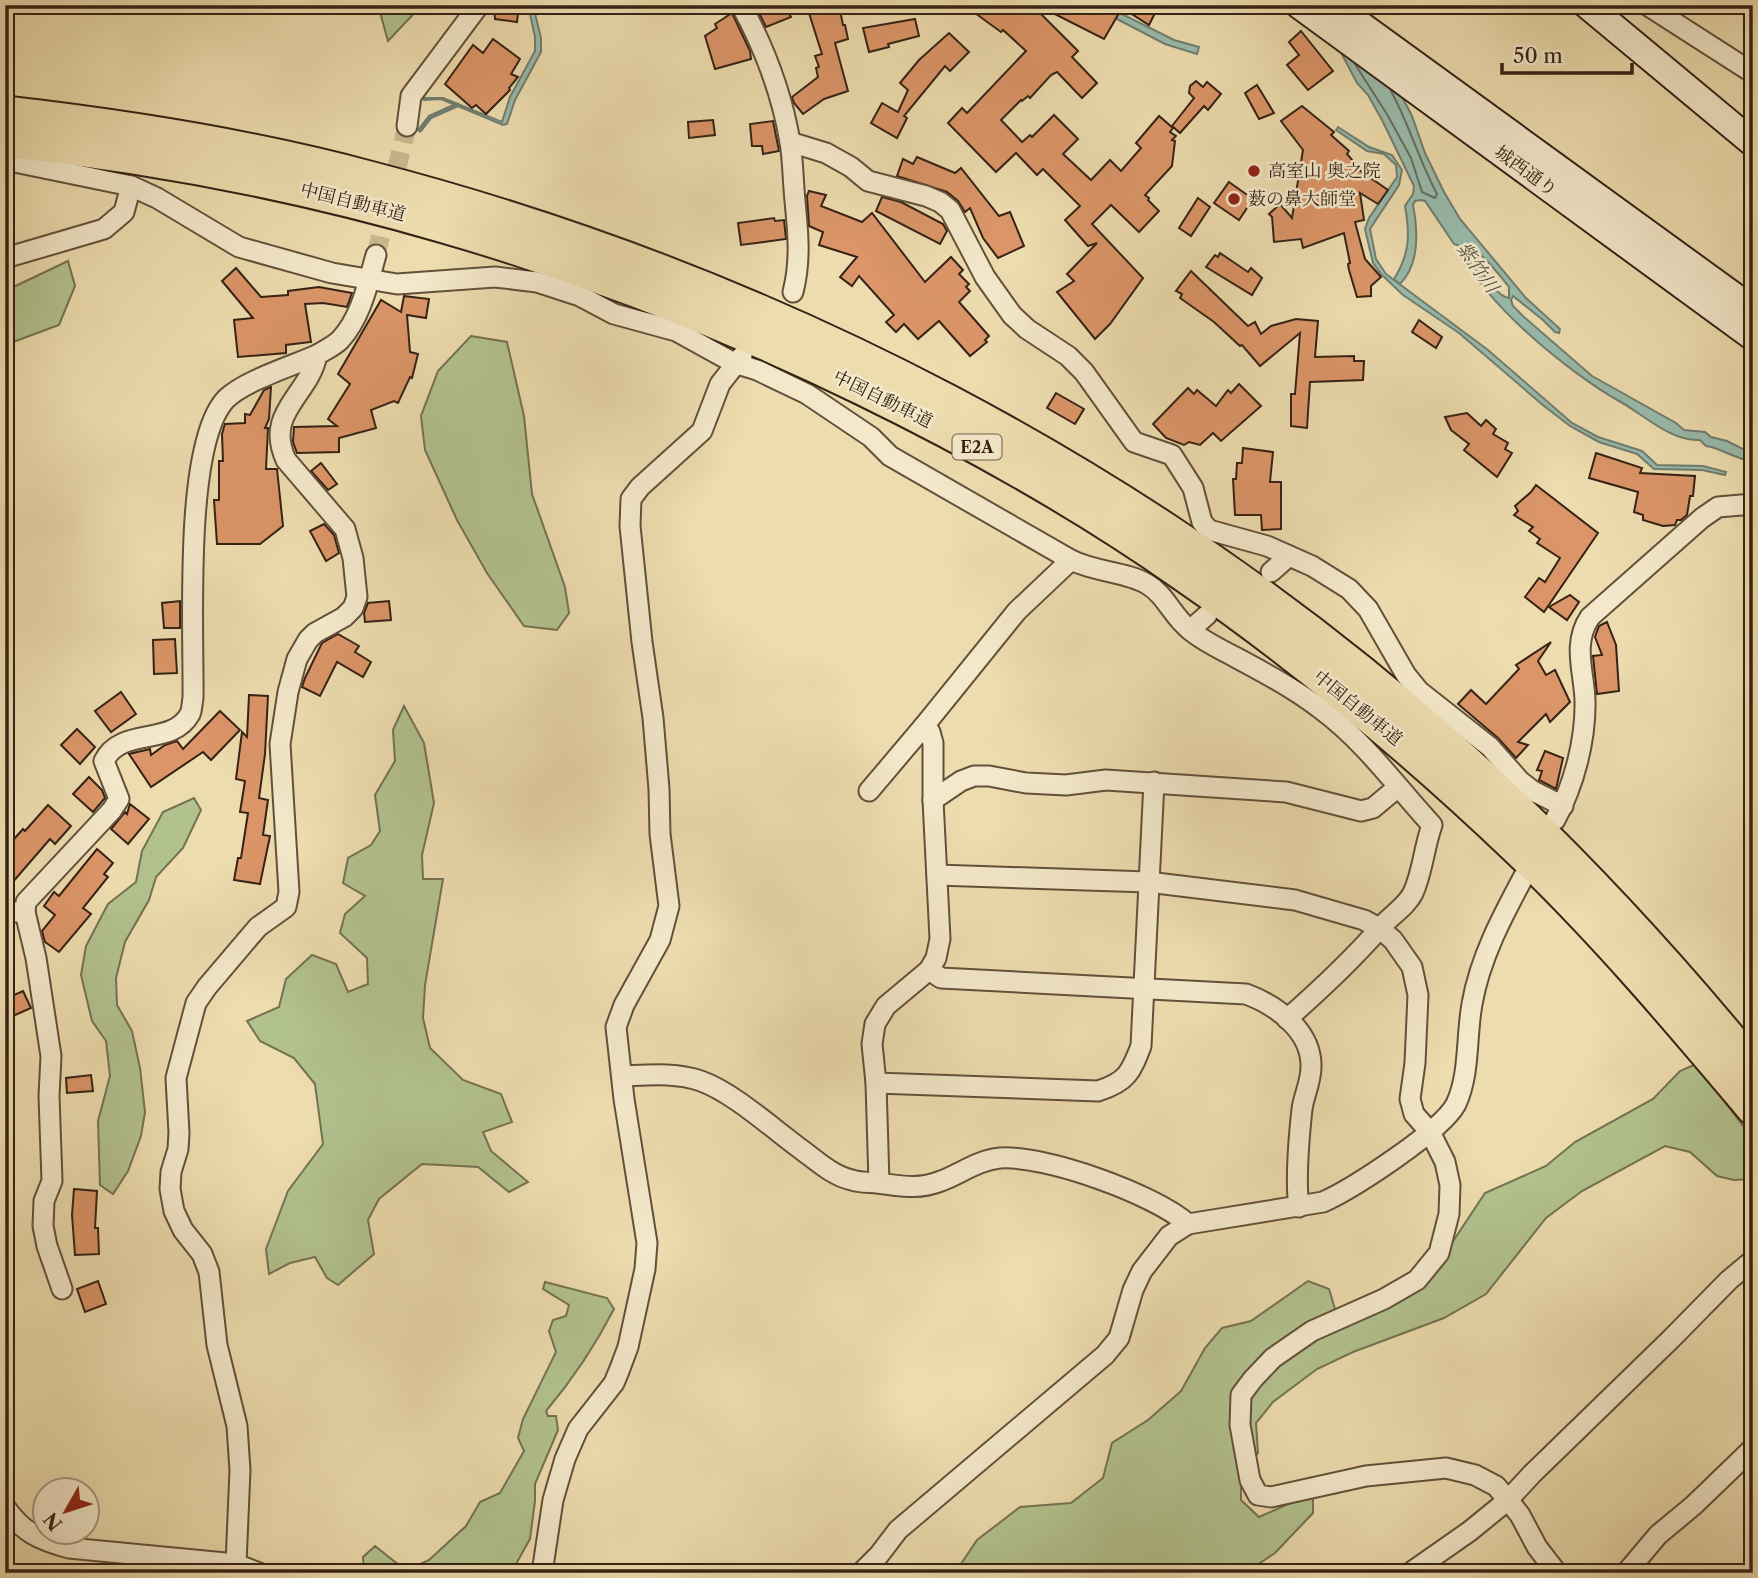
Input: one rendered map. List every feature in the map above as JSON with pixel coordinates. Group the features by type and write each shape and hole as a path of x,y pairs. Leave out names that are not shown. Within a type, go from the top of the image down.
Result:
{"highway":[{"name":"中国自動車道","path":"5,113 164,134 263,153 379,180 572,238 661,270 847,349 1018,439 1198,551 1376,685 1456,753 1549,840 1621,916 1753,1067"},
{"name":"中国自動車道","path":"5,140 158,160 260,180 456,228 650,294 739,330 917,415 1003,461 1181,572 1273,639 1438,774 1522,852 1608,942 1753,1108"}],"street":[{"path":"407,126 411,96 479,5"},
{"path":"741,5 771,70 790,142 799,270 793,292"},
{"path":"1587,5 1753,143"},
{"path":"1647,5 1753,74"},
{"name":"城西通り","path":"1314,8 1382,39 1493,123 1753,310"},
{"name":"城西通り","path":"1314,8 1398,78 1753,337"},
{"path":"790,142 826,153 851,167 868,181 940,201 950,211 985,277 1012,315 1027,330 1068,356 1084,372 1134,442 1172,455 1193,488 1202,522 1209,530 1266,546 1312,566 1349,589 1368,609 1406,675 1419,691 1490,747 1520,781 1559,813 1574,775 1583,726 1585,702 1579,646 1582,628 1590,617 1702,518 1718,507 1753,504"},
{"path":"5,160 131,186 157,198 239,247 368,280 397,284 495,277 537,282 580,296 614,314 676,331 741,357 757,370 807,394 871,437 890,456 1071,560 1088,568 1144,582 1162,593 1171,610 1190,630 1321,709 1374,757 1432,825 1425,845 1420,876 1412,895 1379,928 1365,947 1287,1019"},
{"path":"5,258 104,229 124,212 131,186"},
{"path":"62,1289 43,1226 44,1201 51,1181 51,1056 36,958 15,911 112,810 119,799 104,761 109,751 119,743 169,731 190,714 193,698 193,543 204,449 215,416 224,401 237,389 317,355 339,342 351,326 376,254"},
{"path":"236,1564 240,1470 237,1426 217,1345 209,1272 202,1254 183,1230 174,1211 170,1189 179,1133 176,1078 196,1003 258,928 286,907 289,892 280,744 288,692 297,659 308,640 353,608 357,597 353,558 345,529 303,483 285,460 280,447 279,431 284,414 315,365 317,355"},
{"path":"542,1573 553,1500 565,1459 578,1429 614,1383 628,1347 645,1269 647,1244 616,1027 624,1005 660,940 668,906 660,834 653,718 630,526 631,499 640,487 702,430 720,384 741,357"},
{"path":"1270,572 1289,556"},
{"path":"869,790 1017,611 1071,560"},
{"path":"1190,630 1207,615"},
{"path":"879,1183 872,1044 875,1024 886,1006 929,970 936,958 940,939 933,743 924,726"},
{"path":"933,800 961,781 974,776 989,776 1026,783 1066,785 1106,780 1286,792 1361,811 1373,808 1398,787"},
{"path":"876,1083 1098,1091 1117,1085 1132,1070 1141,1046 1154,782"},
{"path":"937,875 1148,882 1295,900 1364,919 1393,940 1412,967 1418,995 1415,1063 1410,1099 1414,1114 1430,1132 1445,1161 1450,1185 1449,1214 1439,1253 1418,1280 1384,1299 1312,1331 1273,1358 1241,1395 1240,1425 1245,1461 1250,1480 1258,1495 1271,1497 1366,1476 1446,1468 1475,1475 1496,1486 1508,1500 1520,1515 1536,1547 1557,1573"},
{"path":"860,1573 908,1521 1105,1355 1119,1338 1133,1290 1142,1271 1169,1236 1188,1224 1298,1208 1323,1202 1343,1193 1430,1132 1455,1107 1463,1084 1471,1006 1480,965 1524,876"},
{"path":"929,970 941,978 1246,994 1265,1001 1303,1036 1309,1052 1311,1066 1302,1110 1298,1208"},
{"path":"622,1076 663,1074 700,1081 722,1091 831,1171 852,1180 898,1187 922,1187 942,1181 976,1164 999,1158 1036,1161 1094,1176 1175,1214 1188,1224"},
{"path":"1410,1573 1470,1531 1508,1500 1729,1280 1753,1261"},
{"path":"1626,1573 1658,1535 1694,1505 1753,1448"},
{"path":"5,1507 25,1531 69,1548 236,1564 258,1573"}],"green space":[{"path":"378,5 422,5 388,41"},
{"path":"68,261 75,286 59,325 5,345 5,291"},
{"path":"471,336 507,342 524,416 532,494 565,587 569,613 557,630 524,626 487,573 457,520 425,450 421,416 438,371"},
{"path":"404,706 424,743 434,803 422,855 423,879 443,879 425,985 423,1018 430,1048 463,1080 501,1094 512,1122 483,1132 491,1151 528,1182 509,1192 478,1167 422,1164 379,1199 368,1220 374,1254 338,1285 327,1278 315,1257 290,1263 269,1274 266,1249 288,1191 323,1144 315,1084 294,1058 260,1041 247,1021 279,1007 286,979 312,955 336,964 348,992 368,984 367,958 340,933 345,914 365,896 343,883 348,858 371,845 380,831 375,795 395,761 393,730"},
{"path":"194,798 201,810 183,848 156,877 149,900 125,942 116,978 117,1005 132,1031 145,1112 141,1136 128,1171 113,1194 100,1185 98,1121 110,1076 106,1041 92,1021 81,975 86,946 108,904 136,882 142,851 163,812"},
{"path":"1696,1064 1753,1139 1753,1179 1734,1180 1717,1176 1690,1152 1665,1146 1582,1191 1546,1218 1486,1294 1444,1318 1353,1352 1317,1369 1273,1402 1256,1423 1258,1453 1241,1476 1241,1500 1259,1517 1313,1493 1313,1513 1275,1553 1245,1573 955,1573 977,1540 1020,1507 1071,1503 1103,1478 1112,1443 1148,1420 1181,1391 1205,1348 1222,1328 1251,1321 1308,1281 1329,1289 1335,1309 1354,1318 1434,1270 1485,1193 1546,1166 1575,1142 1653,1099 1680,1071"},
{"path":"545,1282 607,1298 614,1309 583,1362 546,1411 548,1416 556,1416 558,1430 535,1484 530,1539 511,1573 364,1573 363,1557 375,1546 399,1565 414,1567 429,1560 466,1526 480,1502 500,1493 524,1451 518,1438 523,1419 556,1352 549,1331 553,1320 566,1316 569,1305 543,1289"}],"water":[{"path":"528,5 533,5 541,38 541,52 515,100 507,124 503,125 441,99 424,100 443,98 502,122 510,97 535,51 535,37"},
{"path":"1090,5 1104,5 1174,40 1199,47 1197,54 1165,44"},
{"name":"紫竹川","path":"1316,5 1354,5 1412,116 1425,153 1460,219 1526,298 1560,329 1559,333 1513,296 1513,306 1592,376 1684,430 1705,432 1753,454 1753,461 1706,446 1700,440 1678,437 1668,432 1599,389 1552,354 1485,289 1460,246 1454,244 1425,201 1415,201 1413,205 1416,247 1411,267 1400,284 1394,279 1406,252 1408,226 1405,206 1413,194 1414,186 1382,120 1368,95 1357,83","holes":["1474,249 1509,287 1509,298 1492,286 1469,254"]},
{"path":"1338,127 1369,147 1392,155 1402,170 1399,185 1370,229 1376,259 1386,274 1488,350 1572,423 1598,437 1642,451 1657,465 1703,466 1726,472 1725,475 1702,470 1654,469 1637,454 1599,442 1570,426 1459,333 1403,295 1373,263 1365,229 1369,218 1397,177 1396,165 1384,154 1367,151 1336,130"}],"building":[{"path":"494,5 519,5 517,22 495,19"},
{"path":"755,5 785,5 791,17 766,27"},
{"path":"839,5 848,39 835,43 848,91 824,99 803,114 792,97 818,77 816,68 819,67 815,56 822,54 809,13"},
{"path":"964,5 1032,5 1078,51 1072,57 1097,83 1082,98 1057,72 1051,75 1030,98 1028,96 1021,100 1001,120 1022,142 1030,135 1032,137 1054,115 1078,139 1063,154 1091,180 1110,160 1121,171 1141,148 1136,143 1159,116 1173,128 1170,132 1176,136 1172,140 1175,141 1172,166 1145,195 1159,211 1139,232 1111,205 1092,224 1143,278 1110,324 1095,339 1057,292 1074,281 1067,274 1097,243 1088,246 1065,220 1080,206 1043,169 1037,175 1016,153 996,172 948,123 962,108 967,113 1026,51 1003,30 1001,32"},
{"path":"1037,5 1159,5 1149,25 1122,8 1104,39"},
{"path":"732,13 750,51 751,59 715,69 705,36 717,28 715,24"},
{"path":"915,19 919,36 869,52 863,28"},
{"path":"1301,31 1333,71 1308,90 1287,65 1299,55 1289,42"},
{"path":"949,33 969,52 950,71 945,66 904,116 907,118 897,138 871,123 882,103 898,112 908,90 900,83 919,60"},
{"path":"493,39 520,59 511,74 518,77 510,90 486,114 476,105 472,108 445,84 473,45 483,53"},
{"path":"1196,81 1203,87 1207,82 1221,94 1208,110 1204,106 1180,133 1172,126 1194,98 1189,93 1190,86"},
{"path":"1257,85 1274,113 1259,119 1245,93"},
{"path":"1302,106 1334,132 1331,135 1349,151 1347,154 1354,162 1352,165 1388,190 1378,204 1360,193 1364,220 1355,222 1365,259 1381,277 1371,286 1371,296 1357,297 1349,270 1344,233 1303,248 1301,239 1274,242 1272,217 1269,214 1280,204 1292,218 1303,150 1281,121"},
{"path":"713,120 715,135 689,138 688,122"},
{"path":"773,121 779,151 763,154 762,146 752,146 750,124"},
{"path":"917,157 955,173 961,168 999,216 1010,212 1024,246 998,258 983,238 970,208 965,212 958,201 947,192 897,176 903,159 913,164"},
{"path":"1229,182 1253,199 1239,220 1214,203"},
{"path":"809,191 826,195 821,206 862,222 872,213 925,282 951,257 963,270 959,274 969,284 966,287 970,291 959,302 989,336 985,340 987,342 970,356 939,321 918,339 904,324 896,332 886,322 894,315 859,276 852,286 840,277 857,257 819,245 823,232 809,226"},
{"path":"882,197 901,202 943,224 947,231 940,244 876,211"},
{"path":"1198,198 1210,207 1191,236 1179,228"},
{"path":"774,218 775,221 784,220 786,239 741,245 738,223"},
{"path":"1220,253 1248,272 1251,268 1262,278 1252,295 1206,267 1215,255 1218,257"},
{"path":"236,268 261,297 288,295 288,291 319,287 352,293 347,307 323,303 305,304 311,342 286,345 286,353 238,357 234,320 253,318 222,281"},
{"path":"1191,271 1248,326 1255,322 1261,334 1271,326 1296,319 1318,321 1315,357 1354,356 1354,361 1364,361 1363,380 1310,382 1307,428 1291,426 1291,394 1295,394 1300,333 1260,366 1242,345 1180,298 1182,294 1176,291"},
{"path":"404,296 429,299 426,318 407,315 410,352 418,354 412,378 410,377 398,403 394,401 371,410 376,428 339,438 339,452 297,453 293,442 294,427 337,426 328,419 350,384 338,374 381,300 401,312"},
{"path":"1419,320 1442,337 1436,348 1412,332"},
{"path":"1239,384 1261,406 1221,441 1213,433 1200,445 1189,442 1184,445 1166,438 1153,424 1188,388 1194,394 1197,390 1216,406 1228,390 1231,393"},
{"path":"271,387 269,419 265,428 268,428 266,469 277,469 283,526 260,544 217,544 214,500 219,500 219,461 223,461 222,434 225,424 245,423 245,414 250,415 264,390"},
{"path":"1056,393 1084,409 1075,424 1047,408"},
{"path":"1467,413 1481,426 1486,420 1496,429 1493,434 1508,443 1505,449 1512,453 1497,477 1464,450 1469,444 1451,430 1445,417"},
{"path":"1243,448 1273,452 1270,482 1281,482 1281,529 1262,530 1261,515 1235,515 1233,479 1236,479 1237,463 1242,463"},
{"path":"1596,453 1642,468 1640,473 1695,476 1687,515 1677,520 1675,525 1663,526 1643,520 1643,515 1634,512 1638,492 1589,478"},
{"path":"321,463 337,484 328,490 311,471"},
{"path":"1536,485 1598,533 1544,612 1525,597 1539,578 1545,582 1560,558 1537,543 1540,539 1529,531 1533,527 1514,515 1518,511 1515,506"},
{"path":"324,524 334,535 339,553 326,561 310,531"},
{"path":"1570,595 1579,602 1567,620 1549,607"},
{"path":"180,601 180,628 164,628 162,603"},
{"path":"389,601 391,620 365,622 364,613 368,603"},
{"path":"1607,622 1616,645 1619,691 1597,694 1593,656 1602,655 1595,637 1599,626"},
{"path":"338,634 359,646 355,652 371,662 363,677 337,662 320,696 302,687 322,643"},
{"path":"175,639 177,673 154,674 153,640"},
{"path":"1551,642 1538,661 1546,675 1555,670 1570,702 1550,722 1546,714 1518,742 1528,745 1516,758 1498,738 1458,704 1471,690 1486,704 1519,669 1516,665"},
{"path":"121,692 136,714 111,732 95,711"},
{"path":"249,695 268,696 265,754 259,798 268,800 263,835 270,836 260,884 234,880 238,858 241,858 248,813 240,812 245,781 236,779 242,732 247,737"},
{"path":"220,711 240,730 211,760 203,752 151,787 129,754 150,749 151,755 165,745 177,741 183,749"},
{"path":"77,729 95,747 80,764 61,745"},
{"path":"1545,751 1563,758 1556,789 1539,780 1542,771 1537,770"},
{"path":"89,777 102,790 105,798 93,812 73,794"},
{"path":"130,804 149,819 128,844 111,829 125,812 127,814"},
{"path":"48,805 71,826 55,844 50,839 5,891 5,849"},
{"path":"97,849 113,863 104,874 108,877 83,908 91,914 59,952 45,942 42,931 55,915 44,906 54,892 59,896"},
{"path":"23,991 31,1008 13,1016 5,999"},
{"path":"91,1075 93,1091 67,1093 66,1078"},
{"path":"74,1189 97,1191 95,1228 98,1228 99,1254 75,1255 72,1215"},
{"path":"98,1281 106,1304 85,1312 77,1289"}],"waterway":[{"path":"420,130 430,117 457,105"}],"tunnel":[{"path":"376,255 407,126"}],"place":[{"name":"高室山 奥之院","path":"1254,171"},
{"name":"薮の鼻大師堂","path":"1234,199"}]}
